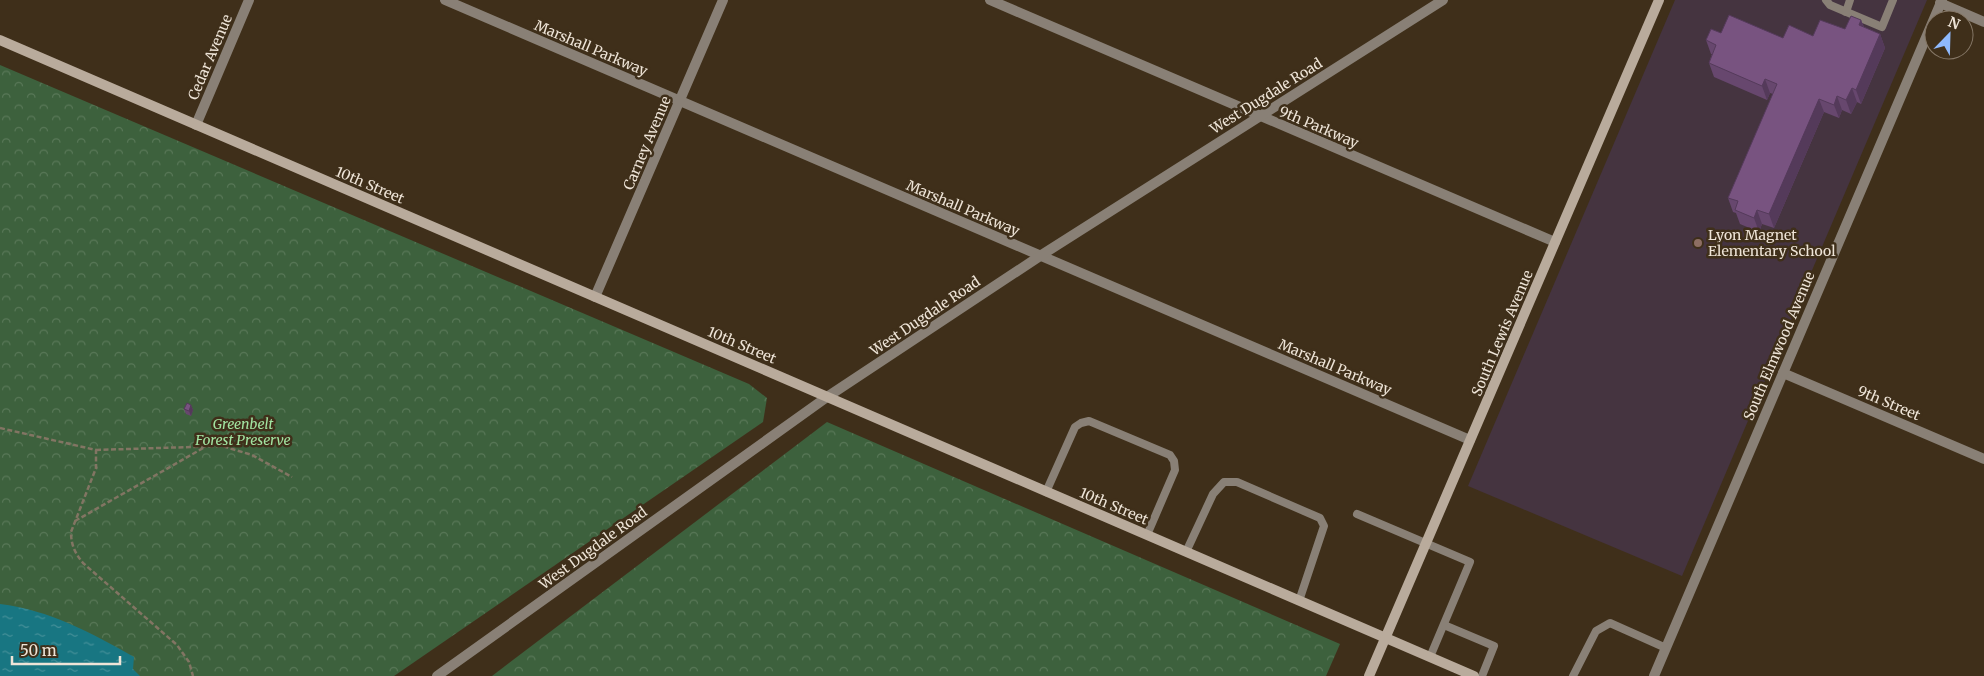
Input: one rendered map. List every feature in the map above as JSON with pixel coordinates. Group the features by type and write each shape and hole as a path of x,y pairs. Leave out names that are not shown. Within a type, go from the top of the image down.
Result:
{"street":[{"name":"Cedar Avenue","path":"196,124 249,0"},
{"name":"Marshall Parkway","path":"445,0 1470,440"},
{"name":"Carney Avenue","path":"595,297 723,0"},
{"name":"9th Parkway","path":"990,0 1555,242"},
{"name":"West Dugdale Road","path":"437,676 827,397 1040,256 1443,0"},
{"name":"South Lewis Avenue","path":"1369,676 1659,0"},
{"path":"1941,2 1984,22"},
{"name":"South Elmwood Avenue","path":"1654,676 1941,2"},
{"name":"10th Street","path":"0,40 1474,676"},
{"name":"9th Street","path":"1783,373 1984,459"}],"lane":[{"path":"1826,0 1830,5 1882,27 1894,0"},
{"path":"1846,12 1850,0"},
{"path":"1046,492 1075,427 1081,422 1089,421 1170,455 1174,461 1175,470 1147,535"},
{"path":"1186,552 1213,494 1224,482 1237,482 1295,507 1320,518 1324,526 1299,601"},
{"path":"1357,514 1470,562 1430,657"},
{"path":"1573,676 1596,631 1610,623 1666,648"},
{"path":"1444,625 1494,646 1482,676"}],"path":[{"path":"0,428 96,450 207,446 238,449 292,477"},
{"path":"73,521 207,446"},
{"path":"96,450 96,468 73,521 71,542 75,553 83,563 177,645 189,662 193,676"}],"shaded area":[{"name":"Lyon Magnet Elementary School","path":"1675,0 1927,0 1682,576 1468,486"}],"green space":[{"name":"Greenbelt Forest Preserve","path":"0,65 749,384 767,398 763,422 394,676 0,676"},
{"path":"827,422 1340,644 1326,676 492,676"}],"water":[{"path":"0,604 36,611 102,639 134,657 133,669 140,676 0,676"}],"building":[{"path":"1729,15 1783,38 1789,25 1813,36 1820,20 1845,29 1851,16 1861,20 1859,25 1880,34 1856,90 1852,88 1846,100 1837,96 1834,105 1819,99 1769,214 1757,210 1754,218 1735,210 1738,201 1728,198 1777,84 1765,79 1762,86 1709,63 1716,45 1706,40 1711,29 1721,33"},
{"path":"187,403 191,405 189,411 184,409"}],"place":[{"name":"Lyon Magnet Elementary School","path":"1698,243"}]}
